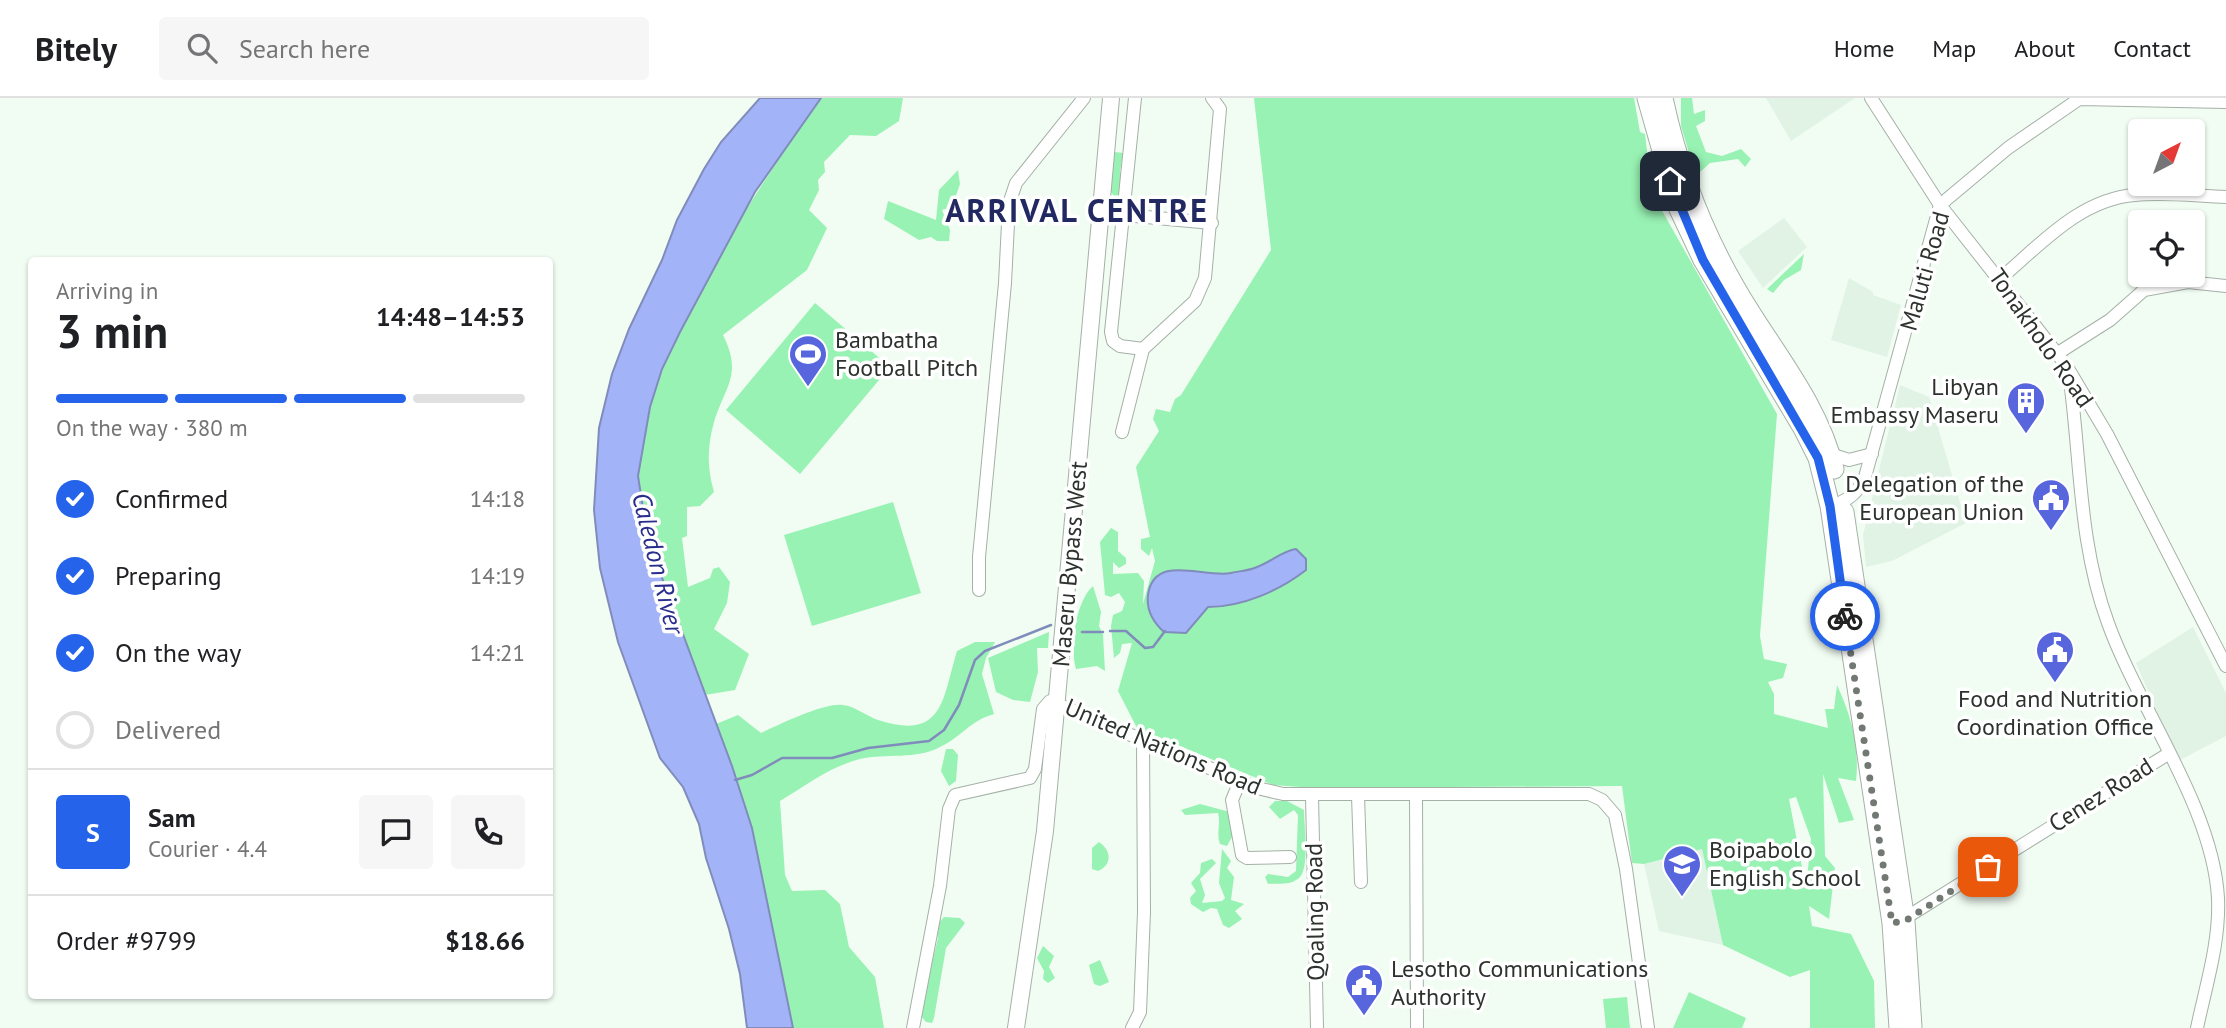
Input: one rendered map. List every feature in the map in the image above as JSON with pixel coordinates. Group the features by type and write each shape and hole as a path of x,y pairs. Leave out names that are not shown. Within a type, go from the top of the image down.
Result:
{"highway":[{"path":"1647,98 1678,207 1703,260 1804,430 1836,505"},
{"path":"1663,98 1676,155 1716,250 1735,288 1818,421 1830,454 1912,1028"},
{"path":"1898,922 1899,1028"}],"main road":[{"name":"Maseru Bypass West","path":"1016,1028 1045,831 1111,98"}],"street":[{"path":"979,590 979,556 1005,283 1009,204 1017,183 1084,98"},
{"path":"1135,98 1111,332 1113,341 1120,346 1143,349"},
{"path":"1122,432 1143,349 1195,301 1205,278 1212,223 1220,109 1212,98"},
{"name":"Tonakholo Road","path":"1871,98 1940,205 2001,278 2058,353 2095,414 2226,666"},
{"name":"Maluti Road","path":"1836,505 1859,491 1872,454 1940,205 2008,148 2079,98 2226,102"},
{"path":"2001,278 2076,216 2095,205 2135,195 2226,197"},
{"path":"1124,215 1212,223"},
{"path":"2058,353 2110,320 2144,290 2188,282 2226,286"},
{"path":"2069,373 2077,429 2076,465 2087,543 2107,623 2209,850 2218,898 2214,954 2197,1028"},
{"path":"2077,429 2095,414"},
{"path":"1830,454 1849,460 1872,454"},
{"name":"United Nations Road","path":"914,1028 940,886 950,809 955,795 1030,778 1035,769 1043,709 1050,701 1240,781 1283,794 1589,794 1610,807 1615,815 1626,869 1648,1028"},
{"path":"1132,1028 1140,1013 1143,739"},
{"name":"Cenez Road","path":"1898,922 2168,754"},
{"path":"1240,781 1232,800 1242,855 1247,858 1290,857"},
{"path":"1416,795 1417,1028"},
{"name":"Qoaling Road","path":"1312,796 1317,1028"},
{"path":"1358,796 1361,882"}],"shaded area":[{"path":"1766,98 1855,98 1791,141"},
{"path":"1784,218 1807,247 1763,288 1738,251"},
{"path":"1849,278 1873,292 1873,295 1901,305 1887,357 1831,340"},
{"path":"1900,385 1929,397 1966,523 1892,561 1866,567 1863,535"},
{"path":"2193,627 2226,693 2226,736 2178,761 2136,663"},
{"name":"Boipabolo English School","path":"1702,848 1723,945 1659,931 1644,864"}],"green space":[{"path":"821,98 903,98 899,121 876,136 850,135 824,162 825,172 818,180 819,190 809,210 827,228 807,270 723,335 732,360 732,371 710,440 709,466 714,492 700,506 687,507 687,536 682,538 688,587 710,578 713,569 719,567 730,582 727,603 714,629 749,654 735,690 705,695 662,588 645,533 638,477 643,431 657,382 678,330 705,279 734,228"},
{"path":"1254,98 1634,98 1640,132 1645,134 1652,193 1777,414 1760,636 1764,659 1787,664 1783,678 1768,682 1774,694 1774,714 1828,728 1825,709 1834,709 1837,685 1850,720 1857,756 1856,781 1838,778 1854,820 1839,823 1823,774 1825,856 1835,868 1829,919 1809,906 1812,926 1851,934 1874,981 1875,1028 1810,1028 1810,970 1790,977 1723,945 1702,849 1644,864 1632,863 1622,786 1314,788 1273,785 1137,728 1118,691 1132,643 1122,644 1120,653 1114,658 1111,626 1113,615 1122,611 1125,602 1119,593 1111,597 1105,595 1100,542 1111,528 1118,532 1118,551 1126,558 1126,564 1119,568 1113,562 1113,574 1138,573 1144,581 1143,604 1155,561 1152,548 1149,556 1141,549 1141,539 1150,537 1136,467 1159,431 1153,419 1156,409 1170,412 1175,399 1181,395 1271,250","holes":["1796,797 1811,839 1806,888 1789,799"]},
{"path":"1681,98 1692,98 1694,114 1705,110 1705,121 1696,126 1706,152 1722,156 1741,149 1751,159 1745,167 1738,159 1710,163 1699,173 1694,170 1681,126"},
{"path":"1115,152 1123,153 1120,172 1125,181 1119,196 1115,198 1106,184 1113,171 1109,165"},
{"path":"958,170 960,184 952,207 942,210 950,230 949,241 937,241 931,237 919,240 884,219 888,201 936,220 939,190"},
{"path":"1804,254 1801,270 1784,280 1773,293 1767,289"},
{"name":"Bambatha Football Pitch","path":"815,303 890,367 800,474 726,410"},
{"path":"893,502 921,593 812,626 784,535"},
{"path":"1093,586 1101,612 1099,626 1103,635 1105,671 1097,666 1076,669 1074,660 1078,613"},
{"path":"1049,632 1048,648 1037,648 1038,672 1030,702 1013,700 996,692 988,658"},
{"path":"975,642 995,642 986,658 982,674 994,714 931,751 870,757 849,762 818,777 780,801 785,875 792,891 825,890 840,904 849,947 875,977 884,1028 793,1028 752,828 716,724 738,715 761,733 814,710 843,705 878,720 916,725 937,712 957,651"},
{"path":"946,749 953,749 958,755 956,781 949,786 941,771"},
{"path":"1275,801 1287,801 1304,810 1305,857 1302,873 1295,881 1268,884 1265,877 1268,874 1288,877 1296,871 1298,815 1294,810 1280,819 1269,807"},
{"path":"1200,804 1230,812 1233,835 1227,846 1220,844 1218,813 1185,815 1181,810"},
{"path":"1099,842 1106,849 1109,858 1106,865 1098,871 1092,869 1092,848"},
{"path":"1222,849 1231,861 1227,868 1234,877 1231,900 1244,904 1235,911 1242,919 1229,928 1223,925 1217,909 1211,908 1203,912 1191,904 1190,898 1196,891 1191,883 1200,873 1201,863 1212,859 1216,863 1200,879 1205,895 1202,903 1222,901 1225,898 1219,883"},
{"path":"944,917 960,918 965,923 946,948 932,1023 926,1022 921,1016 921,1009 938,938 936,926"},
{"path":"1043,946 1054,956 1049,967 1055,978 1048,983 1043,979 1044,971 1037,958"},
{"path":"1100,960 1109,982 1100,986 1094,984 1089,965"},
{"path":"1689,992 1746,1018 1742,1028 1673,1028"},
{"path":"1627,997 1630,1028 1606,1028 1603,999"}],"water":[{"path":"760,98 821,98 755,192 662,369 650,407 638,476 648,540 732,766 752,828 793,1028 747,1028 740,974 729,929 706,858 699,824 683,787 660,758 618,642 600,568 594,510 599,428 612,374 629,329 662,260 677,220 704,169 721,142"},
{"path":"1296,549 1306,559 1306,570 1284,585 1247,601 1208,607 1186,633 1164,632 1151,615 1148,595 1152,582 1160,574 1182,570 1231,573 1262,565"}],"waterway":[{"path":"735,780 752,775 782,758 832,758 868,748 929,741 944,730 959,705 975,660 985,651 1051,625"},
{"path":"1110,631 1126,631 1145,648 1153,647 1165,631"},
{"path":"1082,632 1103,632"}],"way so far":[{"path":"1845,616 1892,923 1905,921 1988,867"}],"place":[{"name":"Bambatha Football Pitch","path":"808,388"},
{"name":"Libyan Embassy Maseru","path":"2026,435"},
{"name":"Delegation of the European Union","path":"2051,532"},
{"name":"Food and Nutrition Coordination Office","path":"2055,684"},
{"name":"Boipabolo English School","path":"1682,898"},
{"name":"Lesotho Communications Authority","path":"1364,1017"}],"district":[{"name":"ARRIVAL CENTRE","path":"1077,211"}],"route":[{"path":"1670,181 1678,207 1703,260 1818,458 1830,506 1845,616"}],"water label":[{"name":"Caledon River","path":"658,563"}]}
